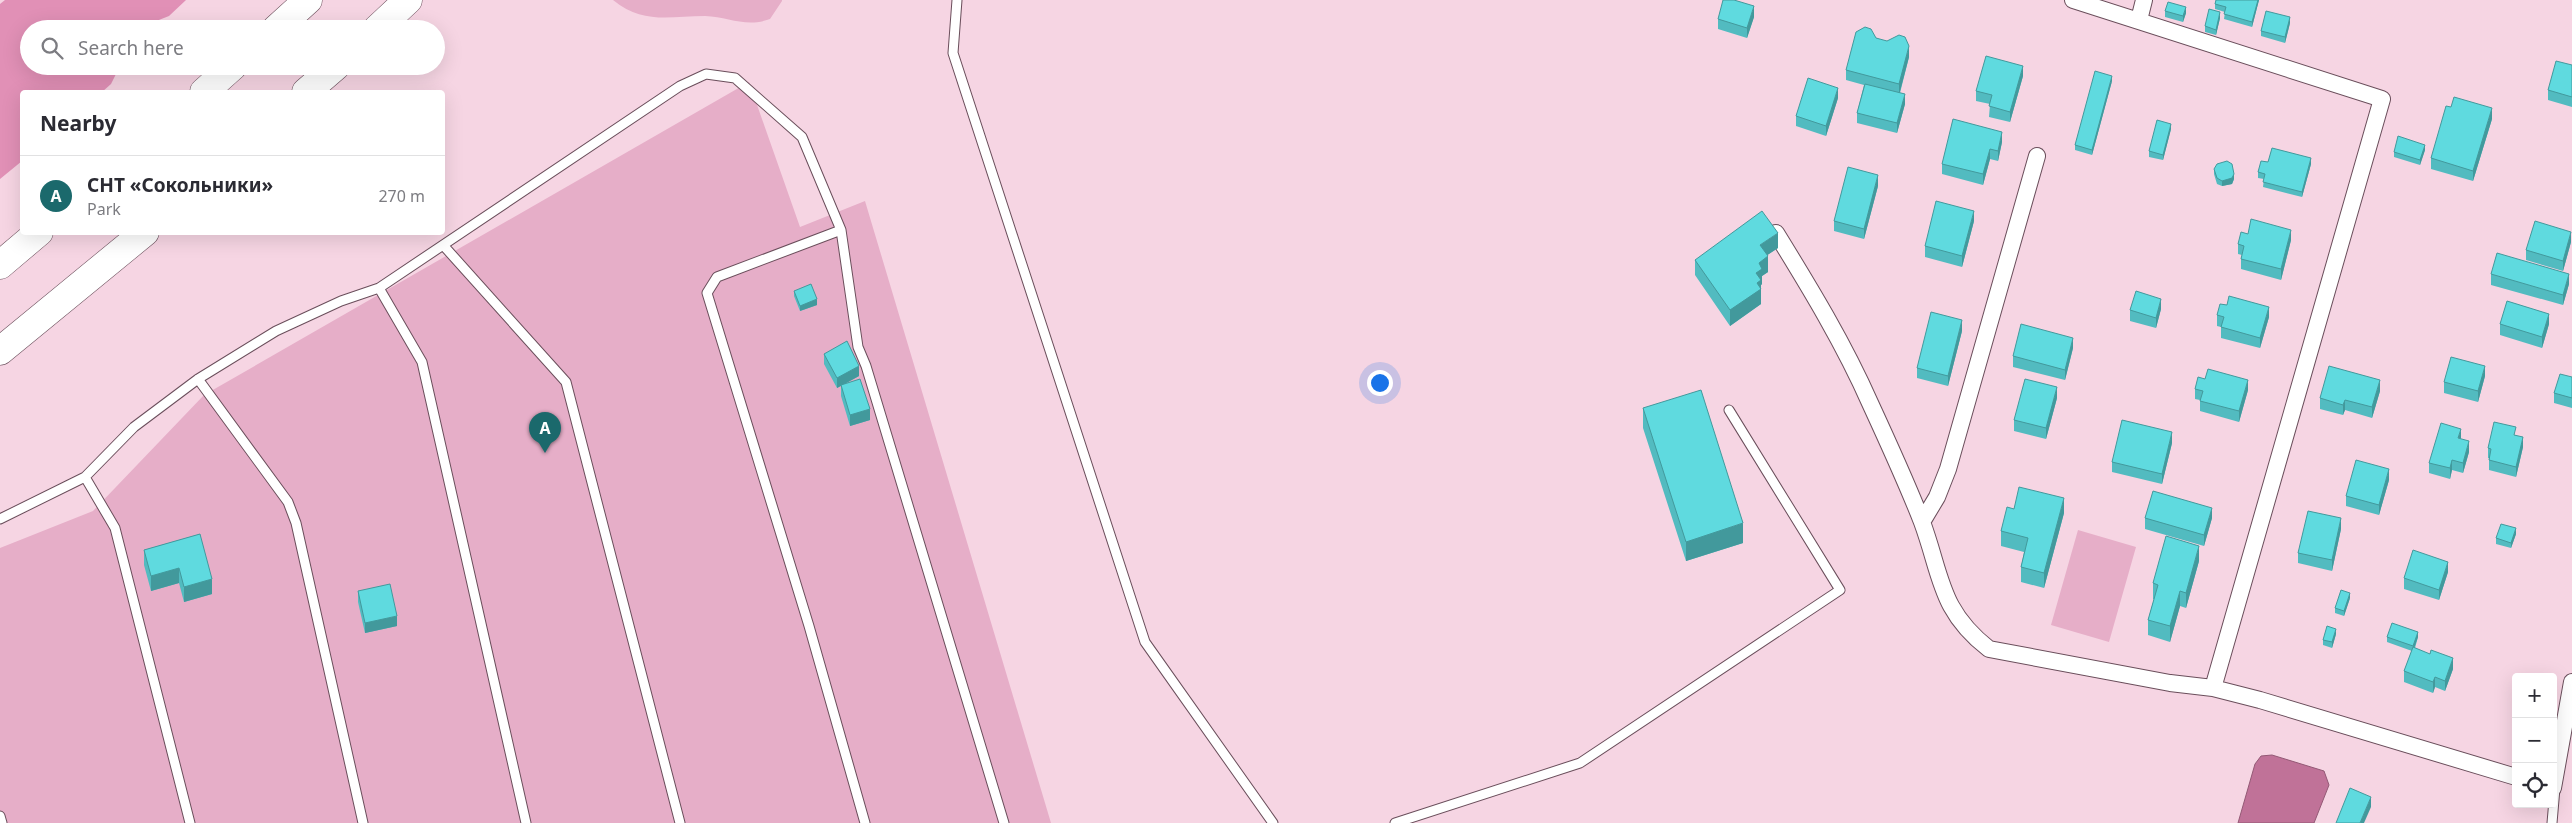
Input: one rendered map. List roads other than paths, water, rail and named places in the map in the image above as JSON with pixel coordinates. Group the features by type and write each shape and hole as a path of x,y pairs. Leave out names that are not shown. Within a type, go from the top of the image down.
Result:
{"highway":[{"path":"286,20 308,0"},
{"path":"387,20 408,0"},
{"path":"206,90 223,75"},
{"path":"308,90 326,75"},
{"path":"0,265 35,235"},
{"path":"0,350 141,235"}],"street":[{"path":"2073,0 2382,99 2213,688"},
{"path":"2139,20 2144,0"},
{"path":"1922,522 1937,498 1948,469 2037,156"},
{"path":"1776,233 1826,314 1865,392 1922,522 1936,569 1954,614 1970,634 1989,649 2170,683 2213,688 2260,700 2512,776"},
{"path":"2557,770 2572,682"}],"lane":[{"path":"957,0 953,53 1145,642 1273,823"},
{"path":"0,519 85,477 134,427 198,379 276,331 341,301 379,288 680,86 706,74 735,78 802,137 841,230 858,347 866,366 1004,823"},
{"path":"841,230 717,276 707,293 809,626 865,823"},
{"path":"443,245 566,382 680,823"},
{"path":"379,288 422,362 526,823"},
{"path":"198,379 288,502 296,523 363,823"},
{"path":"1395,823 1580,763 1840,590 1729,410"},
{"path":"85,477 115,528 190,823"},
{"path":"2552,823 2553,808"},
{"path":"0,816 2,823"}],"place":[{"name":"СНТ «Сокольники»","path":"545,453"}]}
